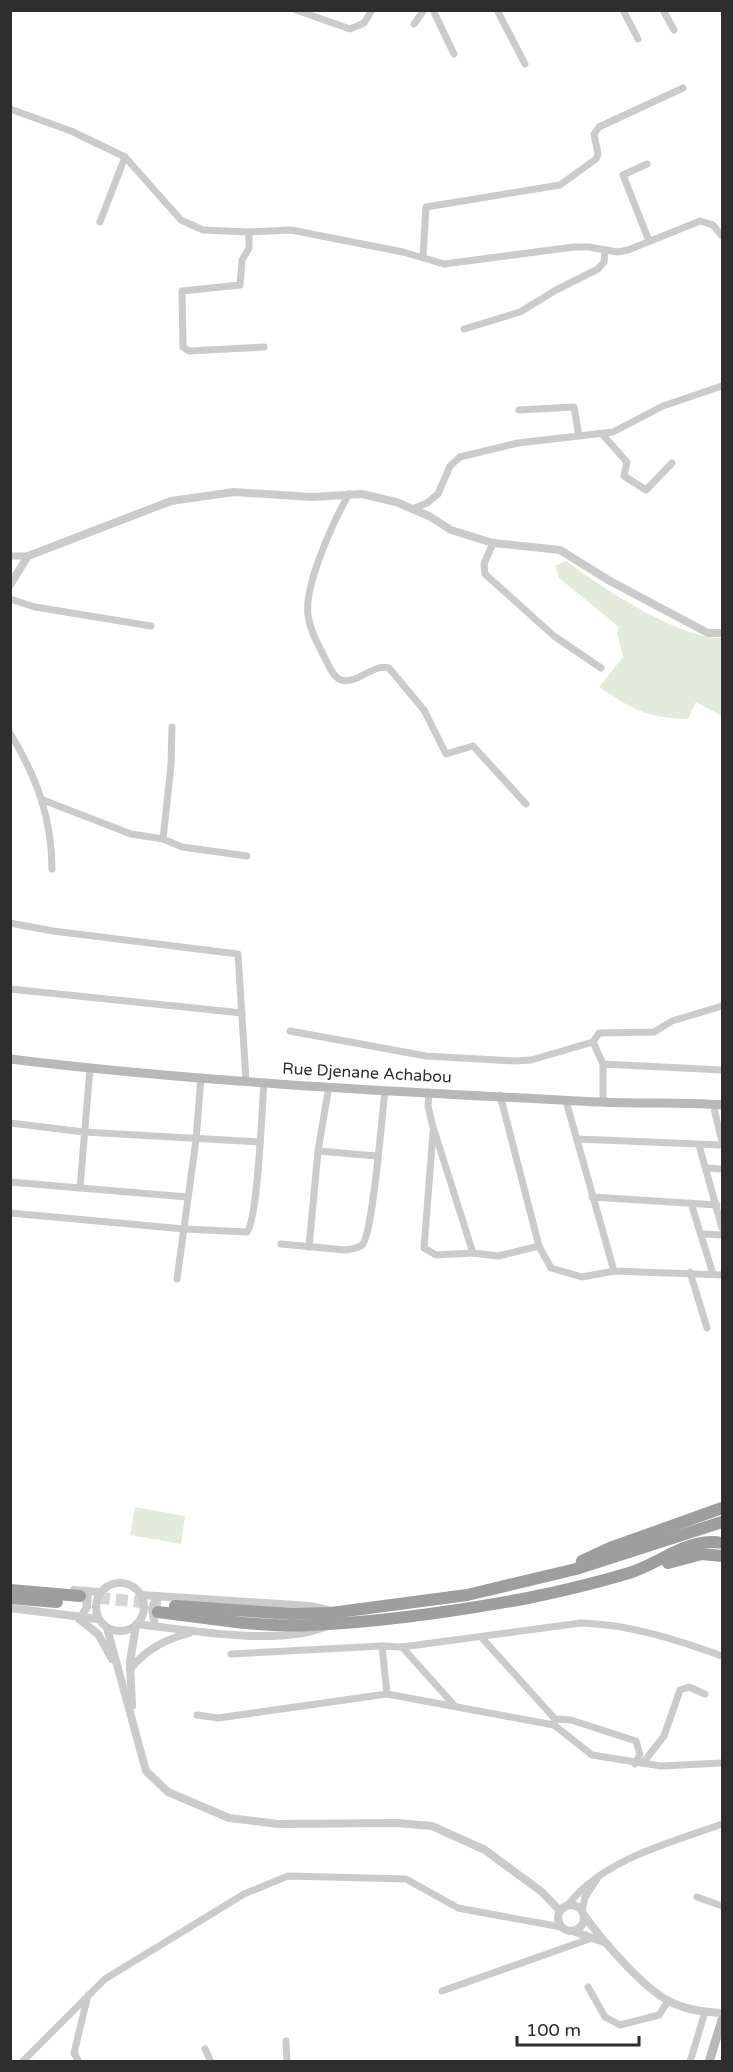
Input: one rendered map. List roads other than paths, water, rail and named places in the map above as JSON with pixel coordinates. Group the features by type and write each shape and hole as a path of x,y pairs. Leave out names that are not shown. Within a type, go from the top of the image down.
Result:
{"highway":[{"path":"545,1575 610,1548 723,1508"},
{"path":"159,1604 281,1625 467,1595 603,1562 723,1522"},
{"path":"632,1572 693,1546 708,1542 723,1543"},
{"path":"335,1617 507,1601 573,1588 702,1554 723,1556"},
{"path":"10,1588 82,1597"},
{"path":"10,1598 82,1597"}],"main road":[{"name":"Rue Djenane Achabou","path":"10,1059 90,1068 385,1090 500,1095 566,1101 718,1105"},
{"path":"709,2061 723,2020"}],"street":[{"path":"296,10 343,28 364,23 372,10"},
{"path":"414,24 424,10"},
{"path":"433,10 454,54"},
{"path":"497,10 525,64"},
{"path":"623,10 638,39"},
{"path":"663,10 674,30"},
{"path":"423,257 426,207 560,185 596,159 598,154 594,134 599,127 683,88"},
{"path":"10,109 71,131 125,157 176,215 187,224 203,230 249,232 291,230 423,257 444,264 574,247 617,252 628,250 700,221 708,222 723,236"},
{"path":"100,222 125,157"},
{"path":"647,164 623,174 649,242"},
{"path":"249,232 249,248 242,260 240,285 182,291 183,347 189,351 264,347"},
{"path":"464,329 520,312 556,290 598,269 604,262 605,250"},
{"path":"412,508 427,503 438,494 450,466 460,458 518,443 603,434 623,427 663,406 723,386"},
{"path":"519,410 574,407 579,436"},
{"path":"603,434 627,462 624,476 646,490 672,463"},
{"path":"10,556 28,556 146,509 194,496 234,492 312,497 349,494 396,502 412,508 451,530 494,543 560,550 610,581 708,633 723,633"},
{"path":"349,494 315,568 308,608 318,646 333,673 340,679 347,680 374,669 389,668 424,710 446,754 473,746 526,804"},
{"path":"494,543 484,564 485,574 554,636 601,668"},
{"path":"10,585 28,556"},
{"path":"10,599 35,607 151,626"},
{"path":"163,839 171,765 172,727"},
{"path":"10,733 31,769 43,800 52,869"},
{"path":"43,800 131,834 163,839 182,847 247,856"},
{"path":"10,923 238,954 246,1080"},
{"path":"10,989 242,1013"},
{"path":"290,1031 426,1056 516,1061 531,1060 593,1042 598,1033 654,1032 672,1021 723,1006"},
{"path":"593,1042 603,1064 603,1102"},
{"path":"603,1064 723,1070"},
{"path":"80,1188 90,1068"},
{"path":"177,1279 196,1140 201,1077"},
{"path":"10,1213 184,1230 242,1233 249,1230 260,1142 264,1082"},
{"path":"309,1247 318,1151 329,1086"},
{"path":"281,1244 346,1250 355,1249 362,1244 370,1219 385,1090"},
{"path":"429,1092 428,1106 433,1127 473,1253"},
{"path":"500,1095 538,1246 548,1266 562,1272 582,1276 614,1271 723,1275"},
{"path":"566,1101 614,1271"},
{"path":"577,1139 699,1145 723,1144 718,1105"},
{"path":"10,1123 84,1132 260,1142"},
{"path":"433,1127 432,1170 423,1243 426,1251 436,1255 473,1253 498,1256 538,1246"},
{"path":"699,1145 723,1228"},
{"path":"318,1151 377,1156"},
{"path":"707,1168 723,1169"},
{"path":"10,1182 187,1197"},
{"path":"592,1197 717,1205"},
{"path":"691,1203 713,1274"},
{"path":"702,1234 723,1235"},
{"path":"690,1272 707,1329"},
{"path":"77,1617 87,1607 82,1597 100,1592 118,1583 130,1585 141,1595 159,1604 310,1606 335,1617"},
{"path":"100,1592 95,1610 98,1619 107,1628 146,1771 168,1792 229,1818 278,1824 397,1823 432,1826 485,1850 542,1892 583,1913 606,1942 668,2001 705,2012 723,2013"},
{"path":"133,1725 130,1670 137,1624 143,1613 141,1595"},
{"path":"155,1626 152,1608 159,1604"},
{"path":"10,1608 98,1619"},
{"path":"77,1617 95,1630 117,1669"},
{"path":"107,1628 122,1631 137,1624 221,1635 304,1634 335,1617"},
{"path":"231,1654 382,1646 402,1647 580,1623 604,1623 694,1646 723,1656"},
{"path":"130,1670 147,1651 162,1641 193,1631"},
{"path":"482,1638 555,1722 592,1755 661,1766 723,1763"},
{"path":"382,1646 387,1694"},
{"path":"402,1647 454,1705"},
{"path":"639,1763 664,1736 680,1689 689,1687 705,1694"},
{"path":"197,1715 218,1718 387,1694 555,1722 571,1720 636,1741 640,1754 639,1763"},
{"path":"561,1927 558,1919 567,1906 589,1882 604,1871 723,1824"},
{"path":"573,1931 583,1924 588,1892 604,1871"},
{"path":"22,2061 105,1979 244,1894 288,1876 406,1879 458,1908 561,1927 606,1942"},
{"path":"697,1897 723,1906"},
{"path":"442,1991 592,1938"},
{"path":"588,1987 605,2017 620,2025 659,2015 668,2001"},
{"path":"79,2061 74,2053 88,1995"},
{"path":"690,2061 705,2012"},
{"path":"286,2041 287,2061"},
{"path":"205,2049 211,2061"}],"tunnel":[{"path":"80,1596 161,1604"}]}
